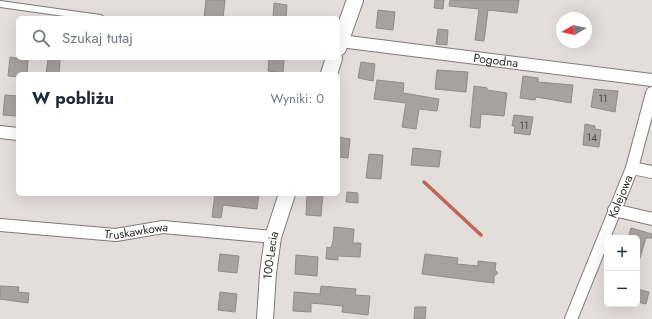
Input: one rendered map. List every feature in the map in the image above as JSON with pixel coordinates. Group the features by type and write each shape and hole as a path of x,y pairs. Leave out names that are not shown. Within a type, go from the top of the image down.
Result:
{"street":[{"path":"340,40 355,0"},
{"name":"Pogodna","path":"340,43 652,80"},
{"path":"330,72 333,60"},
{"name":"Kolejowa","path":"571,319 632,168 652,93"},
{"path":"0,132 16,134"},
{"path":"632,168 652,172"},
{"name":"100-Lecia","path":"264,319 273,237 286,196"},
{"path":"614,210 652,219"},
{"name":"Truskawkowa","path":"0,225 116,235 163,227 273,237"}],"lane":[{"path":"0,4 86,16"}],"building":[{"path":"206,0 225,0 223,16 204,16"},
{"path":"435,0 444,0 443,9 434,8"},
{"path":"450,0 519,0 517,13 488,10 484,41 475,40 479,9 449,6"},
{"path":"274,3 287,5 286,16 273,16"},
{"path":"378,10 395,12 393,30 376,28"},
{"path":"438,29 448,30 447,45 436,44"},
{"path":"10,57 16,58 16,60 28,60 27,72 16,72 16,77 8,76"},
{"path":"48,60 60,60 59,72 46,72"},
{"path":"269,60 284,60 283,72 268,71"},
{"path":"361,62 375,64 373,81 358,78"},
{"path":"437,70 468,72 466,92 435,89"},
{"path":"523,76 538,78 538,82 573,85 571,103 536,97 535,100 520,98"},
{"path":"377,80 404,83 403,93 439,99 437,111 419,109 416,129 402,127 406,103 374,99"},
{"path":"474,86 487,88 487,90 507,93 504,116 481,114 480,128 470,127"},
{"path":"594,89 618,91 615,112 591,107"},
{"path":"5,95 16,96 16,116 3,115"},
{"path":"514,115 533,117 530,135 514,133 515,126 512,126"},
{"path":"585,124 595,126 595,129 601,130 599,147 583,145"},
{"path":"340,137 350,139 348,158 340,157"},
{"path":"413,148 441,151 439,167 411,165"},
{"path":"369,154 383,155 381,179 366,178"},
{"path":"347,192 358,193 358,203 346,202"},
{"path":"215,196 259,196 257,209 223,205 221,218 212,217"},
{"path":"307,196 323,196 321,216 306,215"},
{"path":"334,227 354,229 353,243 361,243 360,257 338,256 338,260 326,259 327,247 331,248 333,241"},
{"path":"631,228 652,234 652,238 646,238 640,258 640,235 629,235"},
{"path":"220,254 239,256 237,273 218,271"},
{"path":"425,254 458,258 457,264 478,266 478,261 496,263 495,270 498,273 494,276 494,283 422,274"},
{"path":"296,255 318,257 317,276 295,274"},
{"path":"0,286 19,287 18,292 29,293 28,303 0,299"},
{"path":"321,286 356,289 355,295 370,296 368,315 342,312 343,306 311,303 311,312 293,311 294,292 320,294"},
{"path":"640,290 649,292 646,304 640,303"},
{"path":"220,292 237,294 235,312 218,310"},
{"path":"415,307 426,307 425,319 414,319"}],"waterway":[{"path":"424,182 481,235"}]}
